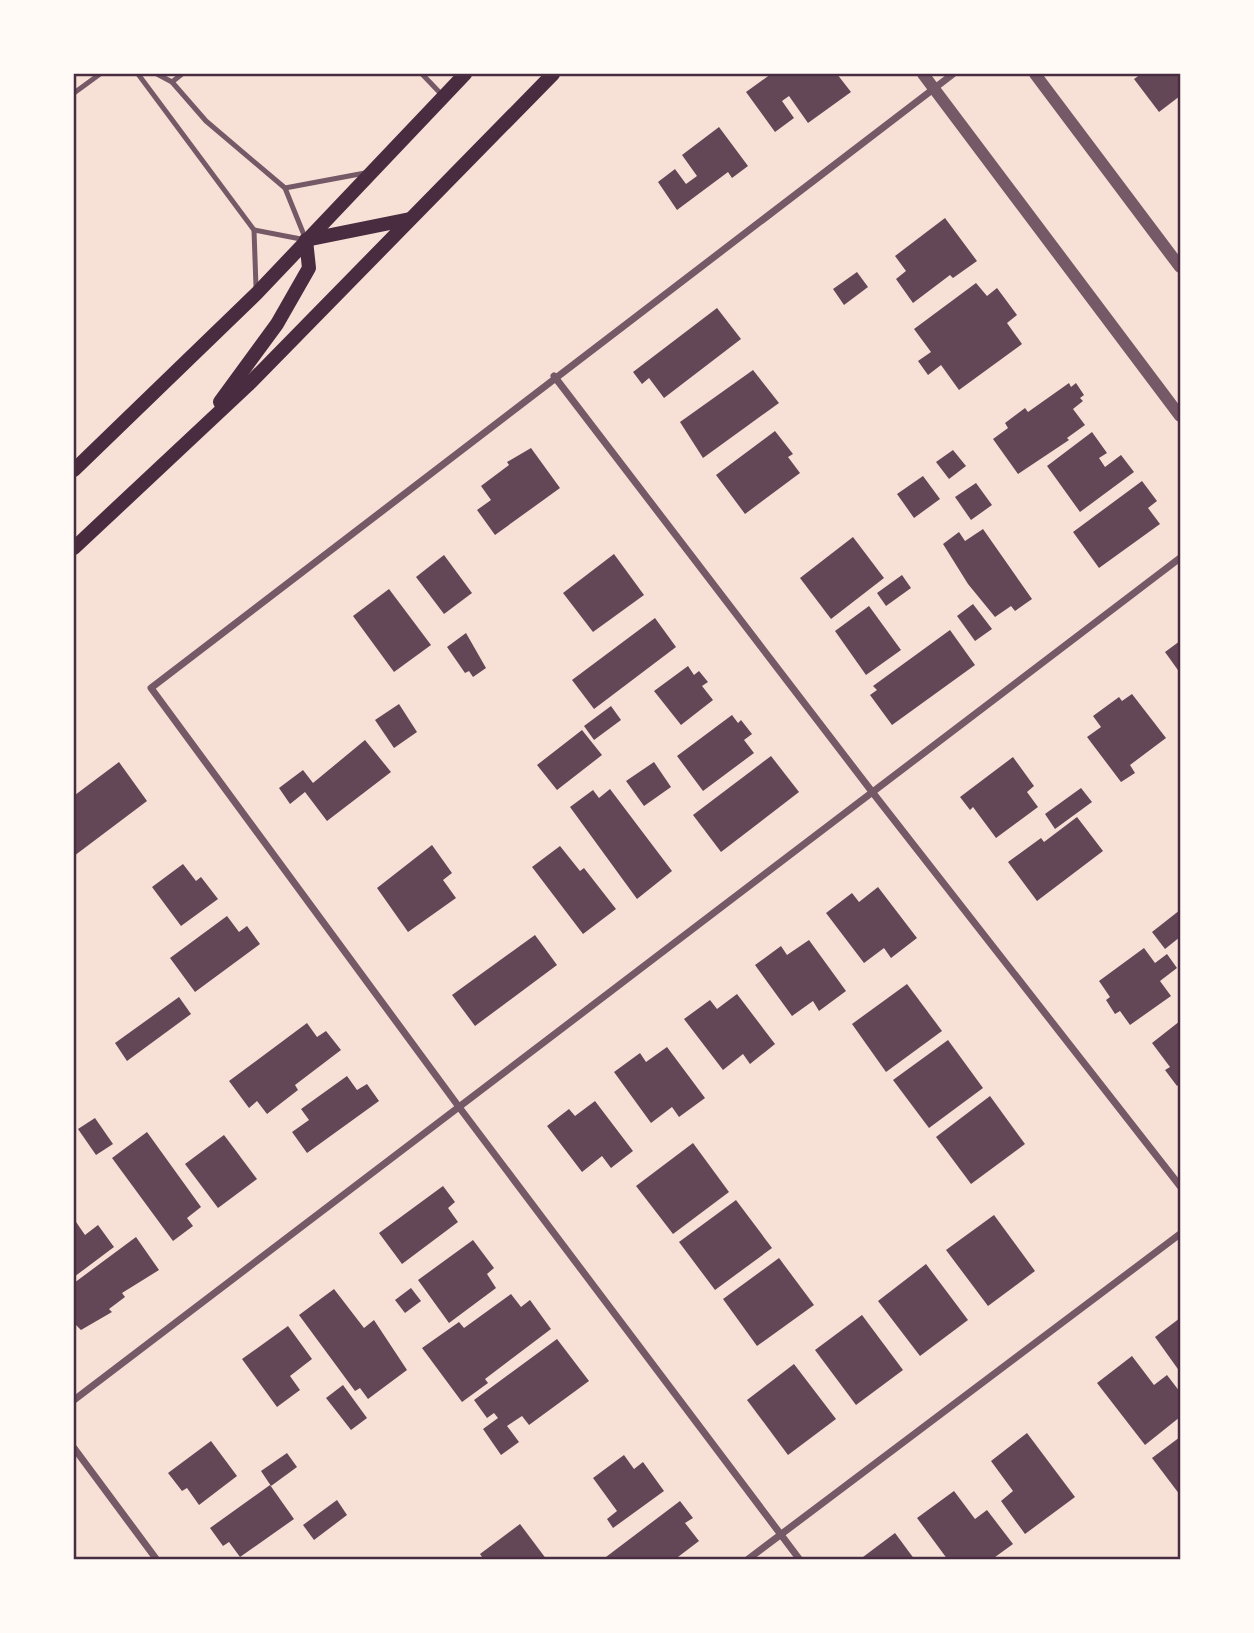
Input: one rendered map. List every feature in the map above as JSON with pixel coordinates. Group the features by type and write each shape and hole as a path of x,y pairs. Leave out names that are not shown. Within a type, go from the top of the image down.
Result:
{"main road":[{"path":"74,470 257,293 465,74"},
{"path":"74,548 248,385 552,74"},
{"path":"306,240 410,219"},
{"path":"201,429 277,324 309,268 306,240"}],"street":[{"path":"923,74 1181,416"},
{"path":"800,1559 459,1107 151,688 554,376 953,74"},
{"path":"1034,74 1181,267"},
{"path":"554,376 873,793 1181,1186"},
{"path":"74,1400 1181,558"},
{"path":"747,1559 1181,1234"},
{"path":"74,1448 157,1559"}],"lane":[{"path":"74,93 100,74"},
{"path":"138,74 254,230 257,293"},
{"path":"157,74 172,82 206,121 285,188 306,240"},
{"path":"172,82 182,74"},
{"path":"422,74 443,96"},
{"path":"285,188 372,171"},
{"path":"254,230 306,240"}],"building":[{"path":"771,74 837,74 851,92 808,123 789,96 782,101 794,118 775,132 746,92"},
{"path":"1141,74 1180,74 1180,96 1159,112 1134,79"},
{"path":"719,127 748,166 732,178 728,172 677,210 658,182 675,169 686,184 697,176 682,155"},
{"path":"945,218 977,261 953,278 950,275 913,303 896,279 906,271 895,256"},
{"path":"857,272 868,287 844,305 833,289"},
{"path":"976,283 987,296 997,288 1017,315 1007,323 1022,344 959,390 941,365 928,375 918,361 931,352 914,329"},
{"path":"717,308 741,339 664,398 649,378 642,384 633,372"},
{"path":"753,370 779,403 703,458 680,422"},
{"path":"1069,383 1071,387 1076,383 1084,395 1080,398 1083,401 1073,409 1085,425 1067,438 1069,440 1018,474 993,439 1008,428 1005,423 1025,408 1028,412"},
{"path":"775,431 793,454 788,457 800,473 745,514 716,475"},
{"path":"1092,432 1107,453 1099,458 1105,467 1121,455 1134,472 1080,512 1047,466"},
{"path":"531,448 560,488 495,535 477,510 491,500 481,486 509,465 507,462"},
{"path":"953,450 966,466 949,479 936,462"},
{"path":"923,476 940,499 914,518 897,494"},
{"path":"1142,481 1157,501 1148,508 1160,524 1099,568 1073,532"},
{"path":"976,483 992,505 971,520 955,497"},
{"path":"983,529 1032,599 1015,611 1011,606 995,617 968,584 943,544 959,532 965,541"},
{"path":"853,537 884,578 831,619 800,578"},
{"path":"614,554 644,595 593,632 563,593"},
{"path":"444,555 472,593 444,614 416,577"},
{"path":"902,575 911,588 886,606 877,593"},
{"path":"389,589 431,645 394,672 353,616"},
{"path":"973,604 992,629 975,641 957,616"},
{"path":"869,606 901,650 866,675 835,631"},
{"path":"655,618 676,647 594,709 572,680"},
{"path":"950,630 975,665 892,725 870,695 877,690 873,686"},
{"path":"466,633 486,668 473,677 469,671 465,673 447,647"},
{"path":"1180,641 1180,673 1165,652"},
{"path":"688,666 694,675 699,671 708,682 702,686 713,700 681,725 654,691"},
{"path":"1132,694 1166,738 1130,765 1135,773 1121,782 1087,737 1101,727 1093,716 1119,697 1122,701"},
{"path":"399,704 417,732 394,748 375,720"},
{"path":"611,706 621,720 594,740 584,726"},
{"path":"732,715 738,723 741,720 752,734 744,740 754,753 703,791 677,756"},
{"path":"582,730 602,755 557,790 537,765"},
{"path":"365,740 391,772 327,821 305,792 290,804 279,788 303,770 313,783"},
{"path":"771,756 799,792 721,852 693,815"},
{"path":"1013,757 1034,786 1027,792 1038,807 996,838 973,807 970,810 960,797"},
{"path":"119,762 147,801 74,856 74,792 75,795"},
{"path":"654,762 671,787 644,806 626,781"},
{"path":"1081,788 1092,802 1055,829 1045,814"},
{"path":"610,789 672,871 637,899 570,807 593,790 599,798"},
{"path":"1077,817 1103,851 1037,901 1008,862 1041,838 1044,842"},
{"path":"432,845 452,873 443,880 456,898 408,932 377,888"},
{"path":"560,846 580,871 584,868 616,909 583,934 532,867"},
{"path":"183,864 196,881 201,877 218,899 181,926 152,887"},
{"path":"878,887 917,938 891,958 884,948 864,963 826,913 852,893 859,902"},
{"path":"1180,910 1180,937 1165,949 1152,932"},
{"path":"227,916 239,932 247,926 260,944 195,992 170,958"},
{"path":"535,935 557,965 475,1026 452,995"},
{"path":"809,940 846,991 819,1011 813,1001 792,1016 755,965 781,946 787,955"},
{"path":"1144,948 1155,963 1167,954 1177,968 1160,981 1171,996 1130,1025 1120,1011 1115,1014 1106,1000 1110,997 1099,981"},
{"path":"907,984 942,1031 886,1072 852,1024"},
{"path":"737,994 775,1044 750,1064 743,1054 723,1070 684,1019 710,1000 717,1009"},
{"path":"179,997 191,1014 127,1061 115,1043"},
{"path":"1180,1021 1180,1083 1177,1086 1165,1070 1170,1067 1152,1043"},
{"path":"307,1023 317,1037 326,1031 341,1050 295,1085 298,1090 267,1114 257,1101 249,1108 229,1081"},
{"path":"948,1040 983,1088 929,1128 893,1080"},
{"path":"667,1047 705,1098 679,1117 672,1107 651,1123 614,1072 640,1053 646,1062"},
{"path":"347,1076 357,1090 367,1084 379,1101 307,1153 292,1132 309,1120 301,1109"},
{"path":"990,1096 1025,1144 971,1184 936,1137"},
{"path":"595,1101 633,1151 611,1168 602,1156 582,1172 547,1126 569,1109 575,1116"},
{"path":"95,1118 113,1144 96,1155 78,1129"},
{"path":"147,1132 201,1207 187,1218 193,1226 173,1241 112,1158"},
{"path":"224,1135 257,1179 218,1208 185,1164"},
{"path":"693,1143 729,1192 673,1234 636,1186"},
{"path":"443,1186 455,1202 448,1208 458,1222 402,1264 379,1233"},
{"path":"736,1200 772,1248 715,1290 679,1242"},
{"path":"994,1215 1035,1271 988,1306 946,1250"},
{"path":"74,1219 85,1235 98,1225 114,1247 74,1277"},
{"path":"136,1237 159,1270 122,1293 125,1297 109,1309 112,1312 81,1330 74,1323 74,1283"},
{"path":"473,1240 494,1268 487,1274 496,1288 449,1323 418,1280"},
{"path":"779,1258 814,1305 757,1346 723,1299"},
{"path":"926,1264 968,1320 920,1356 878,1301"},
{"path":"411,1288 421,1301 405,1313 395,1300"},
{"path":"334,1289 364,1328 374,1320 407,1370 368,1399 360,1388 355,1391 299,1315"},
{"path":"511,1294 521,1307 530,1300 551,1329 485,1379 488,1383 462,1402 422,1348 459,1322 464,1328"},
{"path":"862,1315 903,1370 856,1405 815,1350"},
{"path":"1180,1318 1180,1372 1155,1337"},
{"path":"288,1326 312,1359 290,1376 300,1390 277,1407 242,1359"},
{"path":"557,1339 589,1381 529,1425 522,1416 507,1426 519,1442 501,1455 483,1429 498,1418 494,1413 487,1418 474,1400"},
{"path":"1132,1356 1154,1385 1167,1375 1180,1392 1180,1417 1145,1445 1097,1383"},
{"path":"794,1364 836,1419 788,1455 747,1400"},
{"path":"343,1385 367,1418 351,1430 326,1398"},
{"path":"1027,1433 1075,1497 1025,1534 1001,1501 1013,1491 991,1461"},
{"path":"1180,1437 1180,1495 1152,1458"},
{"path":"211,1441 237,1476 199,1505 187,1488 182,1491 168,1473"},
{"path":"287,1453 297,1467 271,1486 261,1471"},
{"path":"624,1455 634,1469 643,1462 664,1491 613,1528 607,1519 617,1511 593,1478"},
{"path":"270,1485 294,1519 240,1557 229,1542 223,1546 210,1528"},
{"path":"954,1491 975,1519 987,1510 1013,1544 991,1560 948,1560 917,1518"},
{"path":"337,1500 347,1515 314,1540 303,1525"},
{"path":"680,1501 693,1518 685,1523 699,1541 674,1560 602,1560"},
{"path":"520,1524 547,1560 484,1560 480,1554"},
{"path":"895,1533 915,1560 859,1560"}]}
